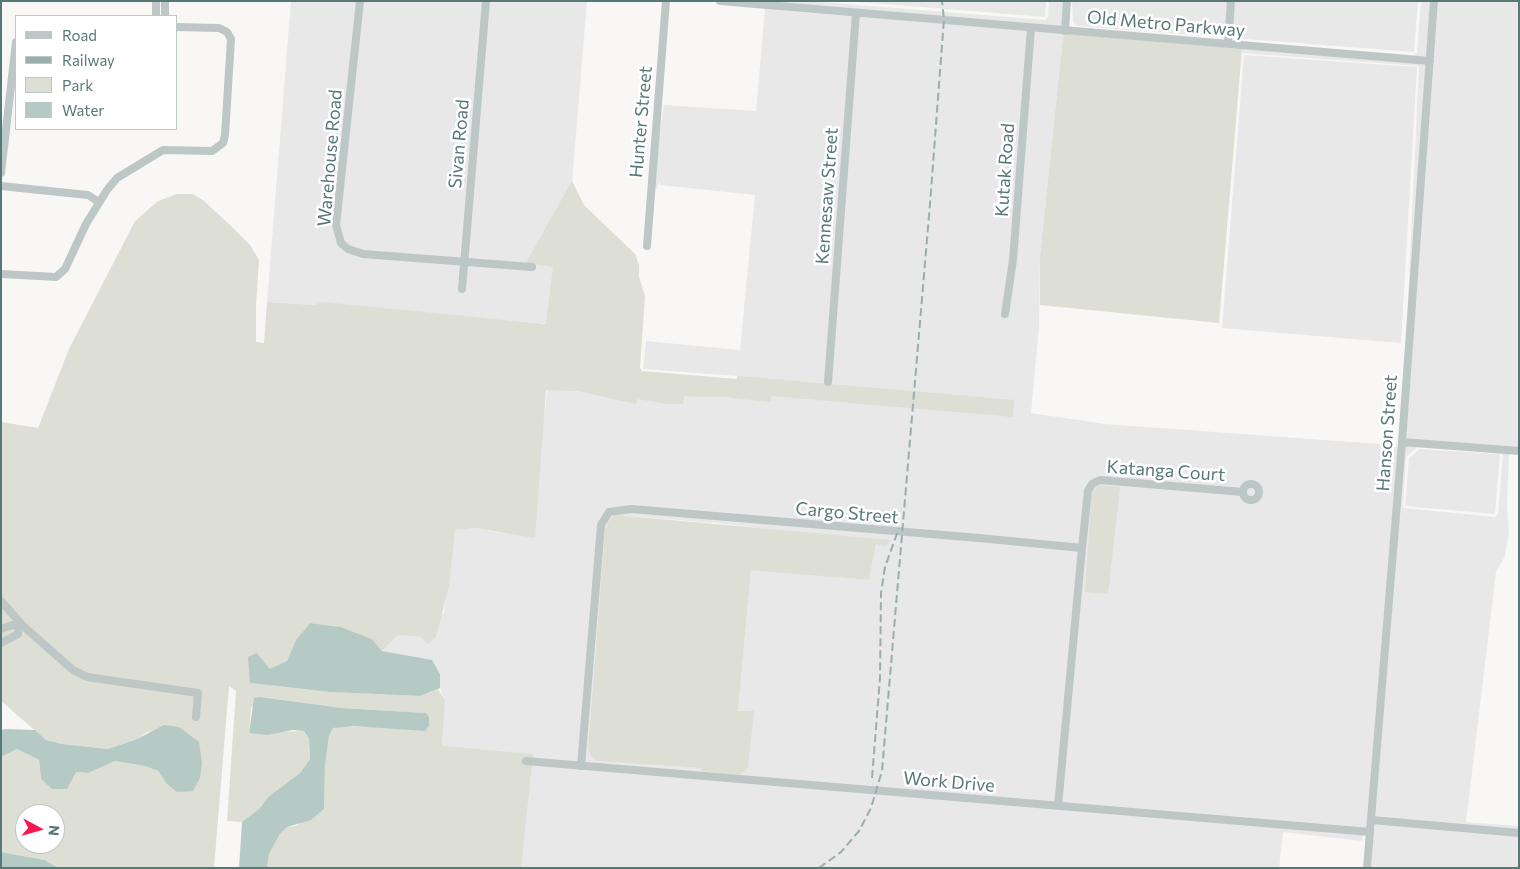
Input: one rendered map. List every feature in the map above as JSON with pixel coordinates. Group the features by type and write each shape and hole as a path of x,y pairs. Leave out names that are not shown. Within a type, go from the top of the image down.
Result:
{"street":[{"name":"Warehouse Road","path":"360,1 336,218 337,235 348,249 363,254 532,267"},
{"name":"Sivan Road","path":"462,289 486,1"},
{"name":"Hunter Street","path":"646,246 666,1"},
{"name":"Old Metro Parkway","path":"720,1 1430,61"},
{"path":"1065,30 1068,1"},
{"path":"1228,44 1231,1"},
{"name":"Hanson Street","path":"1367,868 1402,442 1434,1"},
{"path":"156,3 165,3"},
{"name":"Kennesaw Street","path":"828,382 856,13"},
{"path":"1,274 49,278 59,275 64,269 99,202 117,178 156,153 169,150 212,152 223,143 231,39 227,32 219,28 178,27"},
{"name":"Kutak Road","path":"1005,314 1013,260 1031,28"},
{"path":"1,173 12,109 15,59"},
{"path":"1,186 88,195 99,202"},
{"path":"1402,442 1519,451"},
{"name":"Katanga Court","path":"1082,548 1088,491 1092,484 1100,480 1243,492"},
{"name":"Cargo Street","path":"581,766 600,525 609,512 631,509 1082,548"},
{"path":"1058,806 1082,548"},
{"path":"1,601 21,626 73,670 87,677 198,693 196,717"},
{"path":"13,637 4,628 12,624 21,626"},
{"path":"1,642 18,634 21,626"},
{"name":"Work Drive","path":"526,761 1370,832"},
{"path":"1372,820 1519,833"}],"shaded area":[{"path":"291,1 587,1 572,183 563,199 551,324 319,304 267,302"},
{"path":"755,1 810,1 1045,20 1048,17 1049,1 1069,1 1069,27"},
{"path":"846,1 1046,1 1045,17"},
{"path":"1072,1 1418,1 1414,52 1077,26 1073,22"},
{"path":"1421,1 1430,1 1427,57 1181,37 1413,55 1417,53"},
{"path":"1438,1 1519,1 1519,448 1406,439"},
{"path":"765,9 1068,34 1063,37 1040,256 1039,327 1031,413 1105,424 1393,445 1393,447 1398,447 1368,820 1366,835 1363,835 1362,841 1283,832 1279,868 518,868 442,746 445,700 440,688 382,651 398,635 421,637 444,612 455,530 475,528 502,533 545,410 548,385 735,398 737,376 643,369 646,341 740,350 755,195 660,185 660,182 656,189 650,188 664,105 756,111","holes":["617,515 725,524 887,544 887,545 886,547 876,543 869,580 751,569 738,711 701,768 596,761 591,756 588,748 605,529 610,519"]},
{"path":"1242,49 1426,64 1406,341 1419,66 1242,53"},
{"path":"1244,55 1417,67 1401,343 1222,328"},
{"path":"1405,446 1419,446 1406,457 1403,508 1495,517 1498,514 1503,453 1509,453 1507,505 1509,533 1505,556 1496,572 1466,822 1519,826 1519,868 1371,868"},
{"path":"1420,449 1500,454 1495,514 1405,506 1409,458"}],"green space":[{"path":"1068,34 1242,49 1219,323 1040,305 1040,256 1063,37"},
{"path":"572,181 584,205 635,254 645,296 640,368 642,371 737,379 738,376 1014,400 1013,417 771,396 771,402 724,397 684,396 683,404 668,404 637,399 636,404 578,391 546,390 535,538 475,528 455,530 449,586 436,637 428,644 421,637 398,635 382,651 372,639 341,627 310,623 296,640 288,661 270,669 257,653 250,683 330,692 420,696 438,689 445,700 442,746 533,754 521,868 267,868 269,854 280,834 287,827 295,826 324,809 325,766 329,736 333,728 340,726 386,727 429,717 425,713 342,708 262,697 251,708 249,733 304,731 309,739 310,759 300,773 268,797 260,808 242,822 227,821 236,691 229,686 214,868 58,868 45,860 1,852 1,757 17,749 39,760 41,779 76,772 88,773 115,761 145,766 158,771 166,783 149,731 137,739 108,749 62,744 46,740 1,701 1,422 38,428 69,349 135,221 158,201 177,194 193,194 204,201 231,226 250,245 259,260 256,342 264,343 267,302 314,305 322,302 546,324 553,267 526,263"},
{"path":"1099,485 1120,487 1108,594 1085,592 1091,502 1093,492"},
{"path":"616,515 890,540 886,547 876,544 869,580 751,570 738,711 754,711 748,768 739,775 702,771 700,768 596,761 591,756 588,748 605,529 610,519"}],"water":[{"path":"310,623 341,627 372,639 382,651 432,660 440,674 440,688 420,696 330,692 250,683 248,657 257,653 270,669 287,661 296,640"},
{"path":"261,697 342,708 426,713 429,717 429,726 425,731 353,726 333,728 329,736 325,766 324,809 311,820 287,827 280,834 269,854 267,868 239,868 242,822 260,808 268,797 300,773 310,759 309,739 304,731 293,730 267,735 249,733 254,698"},
{"path":"164,725 179,727 199,742 202,763 200,778 193,791 177,792 166,783 158,771 145,766 115,761 88,773 76,772 67,789 52,789 41,779 39,760 17,749 1,757 1,730 5,729 35,730 46,740 62,744 108,749 137,739"},
{"path":"1,852 45,860 58,868 1,868"}],"railway":[{"path":"819,868 841,852 859,831 871,808 882,771 930,204 944,19 942,1"},
{"path":"872,778 880,678 881,593 885,567 899,528"}]}
